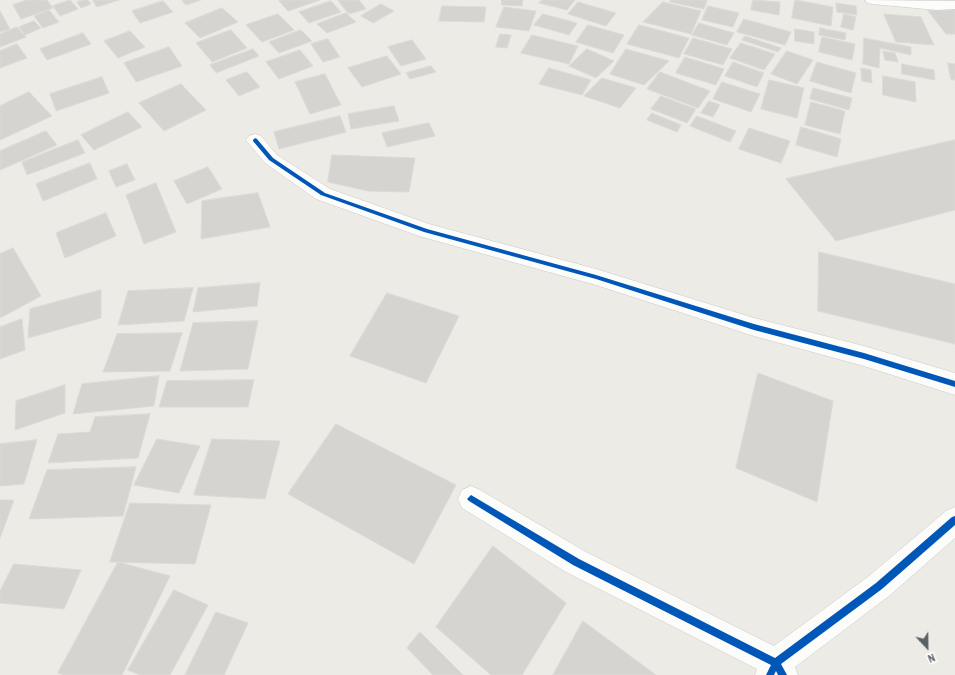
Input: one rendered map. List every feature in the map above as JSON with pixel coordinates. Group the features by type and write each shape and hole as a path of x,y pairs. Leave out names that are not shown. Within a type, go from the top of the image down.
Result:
{"street":[{"path":"872,0 937,6 955,5"},
{"path":"255,140 271,159 322,194 426,231 596,276 754,327 864,356 955,384"},
{"path":"471,499 576,562 776,671 879,586 955,520"}],"building":[{"path":"27,0 47,0 53,8 21,19 13,5"},
{"path":"70,0 78,9 60,16 53,6"},
{"path":"88,0 91,4 81,8 77,2"},
{"path":"93,0 119,0 97,7"},
{"path":"182,0 201,0 186,5"},
{"path":"320,0 288,11 279,1"},
{"path":"338,0 359,0 366,9 349,14"},
{"path":"502,0 523,0 522,6 502,5"},
{"path":"542,0 575,0 567,10 539,3"},
{"path":"671,0 707,0 704,9 670,2"},
{"path":"753,0 780,2 779,15 751,10"},
{"path":"795,0 833,7 831,26 792,18"},
{"path":"163,1 173,12 140,23 132,11"},
{"path":"331,1 341,12 309,23 299,12"},
{"path":"578,2 616,13 606,26 568,14"},
{"path":"663,2 701,11 691,34 643,22"},
{"path":"836,3 856,6 857,15 837,12"},
{"path":"381,4 394,11 373,23 361,16"},
{"path":"442,6 486,7 484,22 439,21"},
{"path":"708,6 739,13 733,27 702,20"},
{"path":"504,7 536,11 529,31 496,27"},
{"path":"222,8 238,22 200,38 185,23"},
{"path":"49,10 59,22 43,28 34,16"},
{"path":"955,10 955,34 946,34 928,11"},
{"path":"0,11 10,29 0,32"},
{"path":"346,13 356,22 327,33 317,24"},
{"path":"278,14 294,30 262,42 246,25"},
{"path":"543,14 577,23 569,35 534,25"},
{"path":"844,14 856,17 853,30 841,27"},
{"path":"884,14 921,17 934,45 896,42"},
{"path":"744,19 791,32 785,45 737,32"},
{"path":"34,21 41,28 25,35 19,27"},
{"path":"699,23 734,33 727,45 692,35"},
{"path":"588,25 624,35 613,53 576,42"},
{"path":"639,25 689,38 679,58 627,44"},
{"path":"17,27 26,37 0,47 0,34"},
{"path":"820,28 846,33 845,40 819,35"},
{"path":"795,29 814,32 814,44 795,41"},
{"path":"231,30 247,48 212,62 196,43"},
{"path":"301,30 312,41 279,53 269,42"},
{"path":"130,31 145,47 118,58 104,41"},
{"path":"83,33 91,44 47,60 40,49"},
{"path":"500,34 511,35 507,48 496,47"},
{"path":"532,35 578,46 569,64 521,53"},
{"path":"745,36 781,48 778,52 742,40"},
{"path":"822,37 855,44 852,60 819,52"},
{"path":"693,38 732,49 723,65 684,54"},
{"path":"864,38 911,47 911,55 880,48 879,68 863,64"},
{"path":"328,39 340,57 323,62 311,44"},
{"path":"412,40 426,59 401,66 388,47"},
{"path":"741,43 775,54 764,70 730,58"},
{"path":"17,44 27,58 0,68 0,51"},
{"path":"169,47 182,66 136,82 124,63"},
{"path":"253,49 259,56 216,73 210,65"},
{"path":"587,49 614,61 596,78 569,66"},
{"path":"626,49 669,61 644,85 610,74"},
{"path":"300,50 313,66 279,79 266,62"},
{"path":"787,51 813,60 797,84 771,74"},
{"path":"883,51 895,53 898,62 885,60"},
{"path":"387,56 401,74 362,87 348,68"},
{"path":"685,57 724,69 716,85 676,73"},
{"path":"733,62 764,73 757,87 725,76"},
{"path":"817,62 856,73 851,93 810,81"},
{"path":"948,63 955,64 955,80 951,79"},
{"path":"902,64 934,70 935,80 902,74"},
{"path":"431,66 436,72 410,79 406,73"},
{"path":"549,68 591,80 582,95 539,84"},
{"path":"861,68 871,70 872,83 862,81"},
{"path":"247,72 260,87 239,96 226,80"},
{"path":"660,72 710,91 698,108 647,89"},
{"path":"325,74 341,105 310,114 295,82"},
{"path":"883,76 915,82 916,102 883,95"},
{"path":"102,77 109,93 56,111 50,94"},
{"path":"602,78 636,88 620,108 584,96"},
{"path":"769,80 804,88 797,118 761,109"},
{"path":"722,82 760,94 751,112 713,99"},
{"path":"181,84 206,110 164,131 139,103"},
{"path":"813,88 852,98 849,110 810,99"},
{"path":"29,92 52,116 0,140 0,106"},
{"path":"661,96 696,109 687,123 651,109"},
{"path":"709,101 720,105 713,117 701,113"},
{"path":"811,102 845,111 840,134 805,125"},
{"path":"394,106 399,121 351,129 348,114"},
{"path":"128,112 142,127 94,150 81,135"},
{"path":"652,113 681,125 677,132 647,120"},
{"path":"340,116 346,132 279,149 274,132"},
{"path":"697,116 736,131 730,142 690,126"},
{"path":"429,123 435,136 387,147 382,133"},
{"path":"801,127 841,139 837,157 796,145"},
{"path":"749,128 790,141 781,163 739,149"},
{"path":"46,131 57,145 0,170 0,151"},
{"path":"78,140 85,153 27,175 22,162"},
{"path":"955,140 955,210 836,241 786,179"},
{"path":"332,155 415,158 409,192 368,191 328,182"},
{"path":"90,163 97,179 43,201 36,184"},
{"path":"127,164 135,180 116,187 109,171"},
{"path":"208,167 222,189 187,204 174,181"},
{"path":"156,183 176,232 144,244 126,195"},
{"path":"258,193 270,227 201,239 202,201"},
{"path":"106,213 116,236 65,258 56,233"},
{"path":"13,248 41,296 0,318 0,254"},
{"path":"819,252 955,284 955,344 818,311"},
{"path":"260,283 257,306 193,312 198,288"},
{"path":"193,288 184,321 118,325 128,291"},
{"path":"101,290 101,318 28,338 30,309"},
{"path":"387,293 459,316 426,383 350,356"},
{"path":"22,319 25,350 0,359 0,327"},
{"path":"258,321 248,369 180,371 193,323"},
{"path":"182,333 170,371 103,372 117,334"},
{"path":"758,373 833,401 817,502 736,468"},
{"path":"159,376 154,406 73,414 82,384"},
{"path":"254,380 248,407 159,407 167,381"},
{"path":"65,385 65,413 15,430 16,401"},
{"path":"150,414 138,458 48,463 58,434 90,432 95,417"},
{"path":"336,424 456,485 414,564 288,494"},
{"path":"157,439 200,446 179,493 134,485"},
{"path":"212,439 280,441 265,499 194,495"},
{"path":"37,440 24,484 0,486 0,444"},
{"path":"136,467 123,516 29,519 47,470"},
{"path":"0,500 14,500 0,538"},
{"path":"130,503 211,505 195,564 110,562"},
{"path":"493,546 566,603 522,675 491,675 436,627"},
{"path":"118,562 170,576 122,675 64,675 58,673"},
{"path":"14,564 81,570 64,609 0,603 0,591"},
{"path":"174,590 208,605 170,675 140,675 128,670"},
{"path":"216,612 248,623 224,675 185,675"},
{"path":"583,621 656,675 553,675"},
{"path":"420,632 463,675 433,675 407,648"}],"cycle path":[{"path":"255,140 271,159 323,194 426,231 596,277 754,327 864,356 955,384"},
{"path":"471,499 576,562 776,663 783,675"},
{"path":"770,675 776,663 879,586 955,520"}]}
